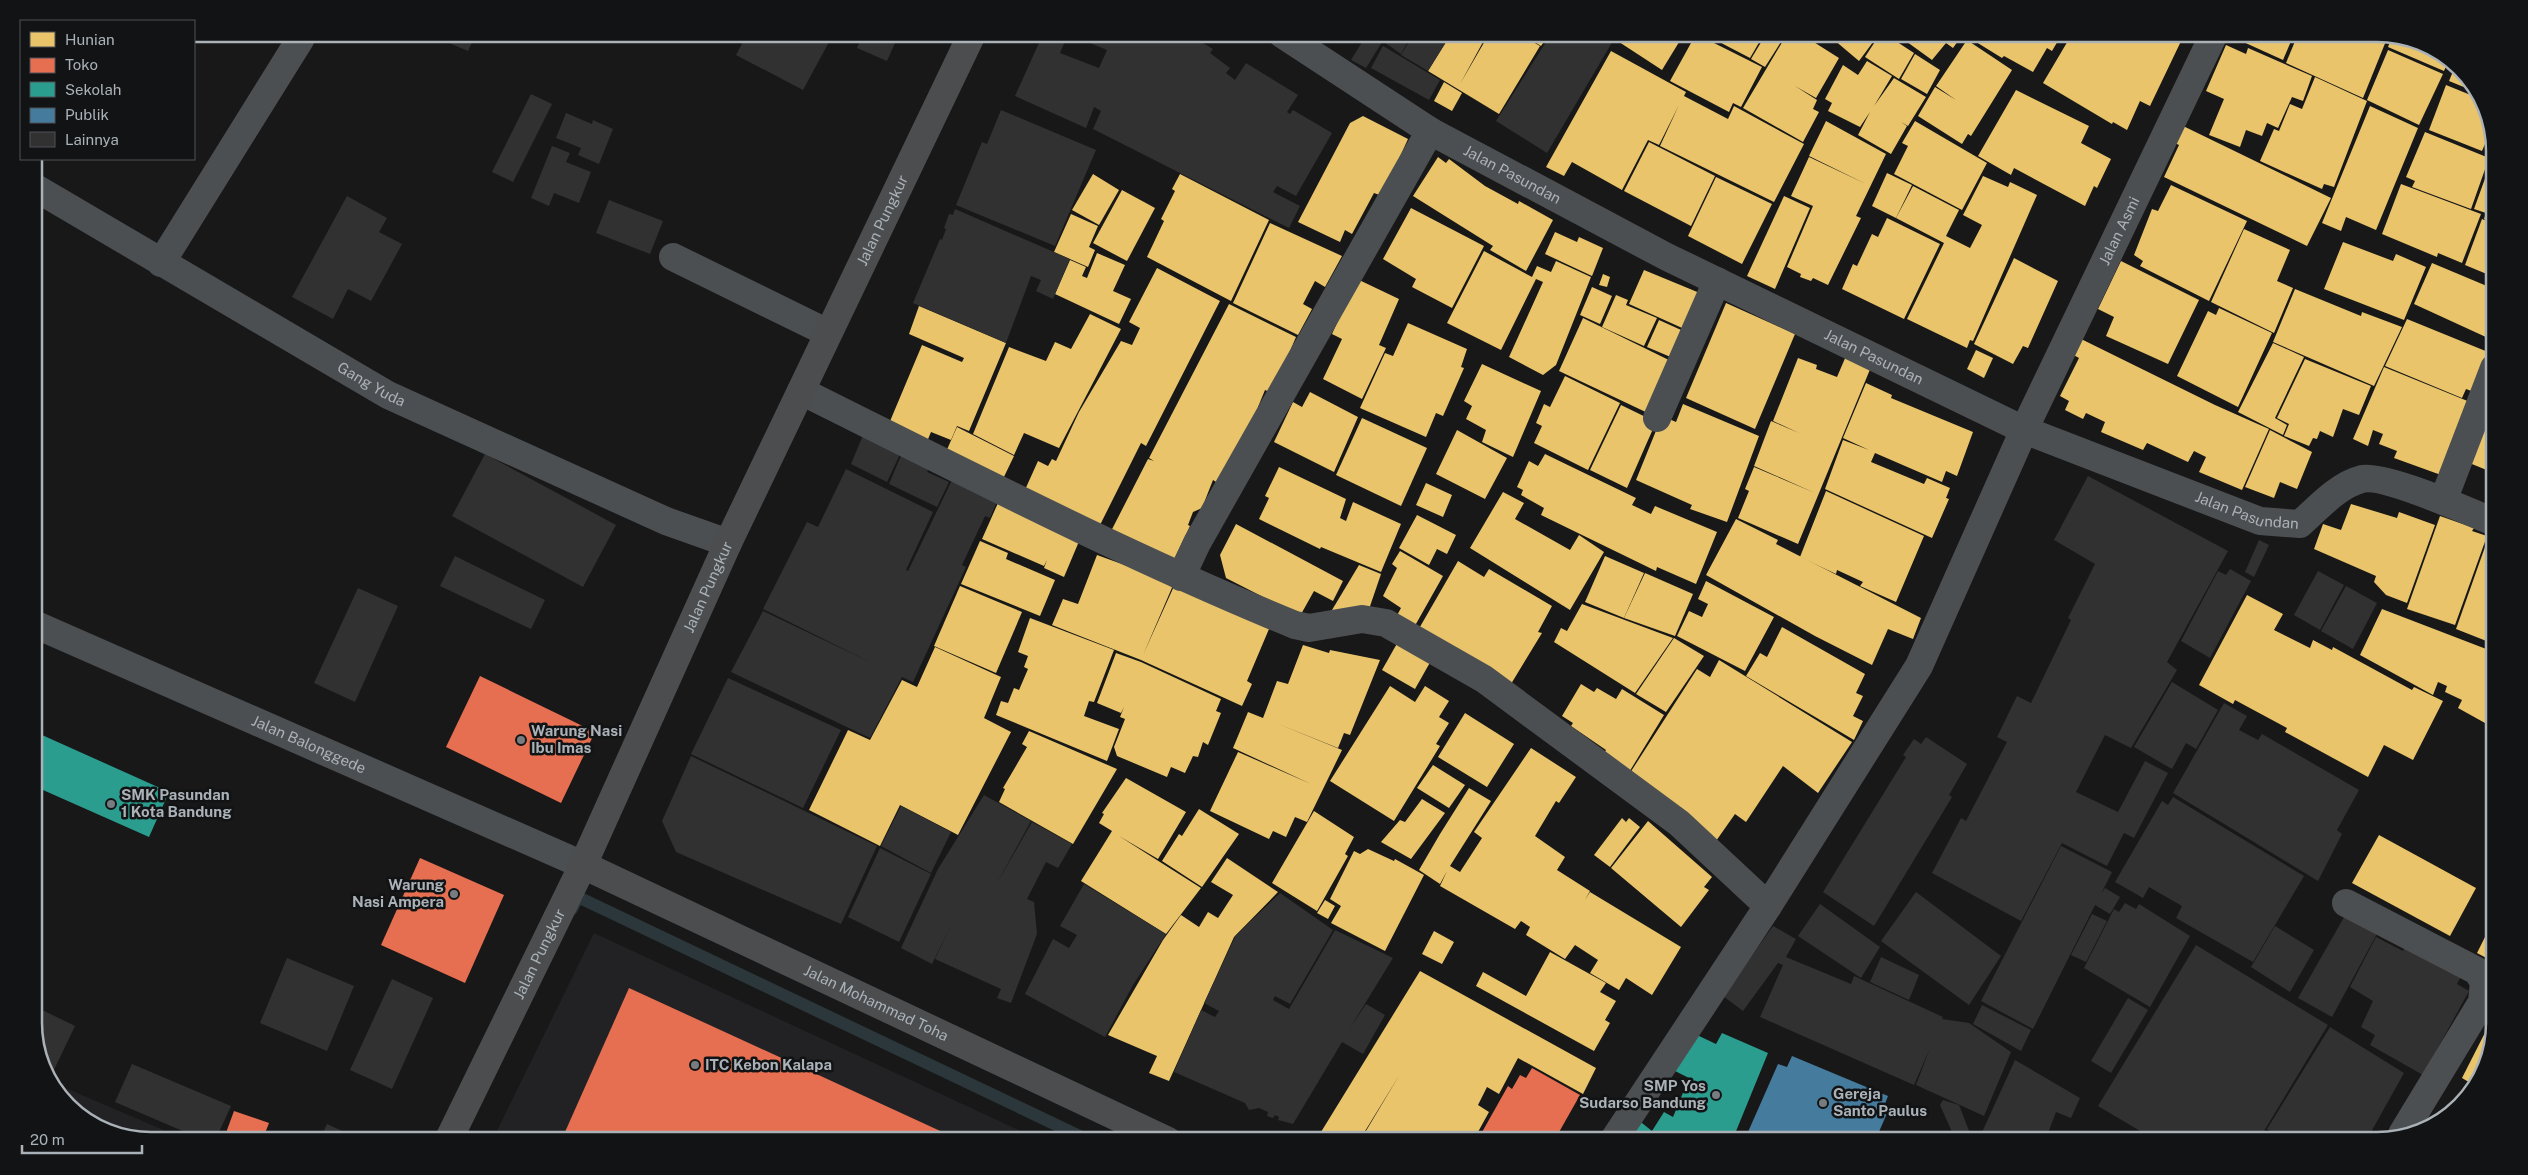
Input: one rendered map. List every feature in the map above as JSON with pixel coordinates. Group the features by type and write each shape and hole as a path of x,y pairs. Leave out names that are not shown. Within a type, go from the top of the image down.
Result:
{"main road":[{"name":"Jalan Pungkur","path":"452,1132 583,865 728,543 968,43"},
{"name":"Jalan Mohammad Toha","path":"583,865 1149,1132"}],"street":[{"name":"Jalan Pasundan","path":"1295,42 1430,130 1667,257 2024,430 2260,521 2300,524 2340,489 2363,479 2385,482 2442,501 2485,519"},
{"name":"Jalan Asmi","path":"1619,1132 1768,906 1919,666 2024,430 2210,42"},
{"path":"161,263 298,43"},
{"path":"1181,577 1197,543 1430,130"},
{"name":"Gang Yuda","path":"43,192 388,395 666,522 728,543"},
{"path":"673,257 828,333"},
{"path":"1657,418 1717,281"},
{"path":"2442,501 2485,390"},
{"path":"801,391 1086,534 1181,577 1286,621 1309,628 1362,619 1386,623 1484,679 1672,817 1768,906"},
{"name":"Jalan Balonggede","path":"43,628 583,865"},
{"path":"2346,903 2477,971 2484,982 2482,1002 2405,1129"}],"shaded area":[{"path":"594,933 1023,1132 496,1132"},
{"path":"63,1087 168,1132 137,1132 116,1127 85,1110 74,1101"}],"building: Hunian":[{"path":"1446,42 1483,42 1460,84 1484,42 1534,42 1540,46 1499,114 1428,71"},
{"path":"1620,42 1679,42 1662,70"},
{"path":"1691,42 1713,42 1762,67 1741,107 1733,103 1729,112 1670,81"},
{"path":"1720,42 1759,42 1750,58"},
{"path":"1761,42 1781,42 1765,67 1751,59"},
{"path":"1782,42 1814,42 1839,58 1816,98 1795,86 1817,100 1813,109 1819,112 1803,142 1743,108"},
{"path":"1837,42 1873,42 1859,61"},
{"path":"1875,42 1898,42 1914,53 1899,79 1865,57"},
{"path":"1907,42 1957,42 1953,48 1946,43 1932,60"},
{"path":"1966,42 1970,42 2012,70 1971,136 1968,134 1962,144 1918,116 1935,87 1956,100 1936,86"},
{"path":"1976,42 2057,42 2052,51 2047,48 2033,72 2004,56 2002,58"},
{"path":"2067,42 2181,42 2150,106 2140,101 2127,130 2113,122 2112,124 2043,83"},
{"path":"2244,42 2291,42 2283,60"},
{"path":"2295,42 2385,43 2363,98 2286,63"},
{"path":"2389,44 2405,46 2431,57 2446,67 2444,71 2388,47"},
{"path":"2226,45 2246,54 2248,48 2312,76 2303,101 2292,97 2278,128 2267,123 2262,136 2246,130 2240,147 2209,135 2224,99 2206,91"},
{"path":"2388,50 2443,74 2419,125 2367,100"},
{"path":"1611,51 1686,92 1684,96 1728,119 1734,106 1804,144 1774,202 1660,146 1679,105 1659,145 1648,140 1622,190 1572,162 1564,176 1546,167"},
{"path":"1915,54 1940,70 1927,94 1901,79"},
{"path":"1867,61 1892,76 1874,106 1894,78 1926,97 1908,126 1901,122 1907,126 1891,154 1858,135 1870,112 1860,127 1828,111 1832,103 1825,99 1843,65 1858,75"},
{"path":"2452,73 2465,87 2449,81"},
{"path":"2315,77 2367,101 2334,187 2324,184 2322,189 2260,161 2274,129 2279,131 2290,104 2302,109"},
{"path":"1444,82 1462,93 1452,111 1434,101"},
{"path":"2446,85 2469,94 2471,97 2482,123 2485,144 2482,151 2429,130"},
{"path":"2016,90 2089,126 2081,143 2111,159 2097,188 2094,186 2085,206 2014,168 2011,175 1978,156"},
{"path":"2370,106 2418,128 2376,230 2346,217 2341,231 2322,223"},
{"path":"1363,116 1408,139 1382,196 1374,193 1352,234 1345,230 1340,242 1298,222 1350,123"},
{"path":"1826,121 1886,154 1856,216 1861,218 1828,285 1813,278 1811,281 1800,277 1801,274 1787,267 1813,206 1791,196 1809,157 1866,184 1809,156"},
{"path":"1915,121 1987,163 1962,210 1894,174 1908,146 1902,143"},
{"path":"2179,124 2331,198 2307,246 2164,177 2179,145 2171,141"},
{"path":"2425,132 2485,156 2485,169 2471,209 2412,187 2415,181 2406,177"},
{"path":"1649,142 1715,176 1691,226 1624,191"},
{"path":"1438,157 1446,163 1449,159 1485,186 1518,204 1519,201 1553,220 1526,271 1490,250 1493,246 1413,196"},
{"path":"1887,173 1912,185 1896,218 1872,206"},
{"path":"1093,174 1119,190 1099,225 1072,210"},
{"path":"1180,174 1269,220 1231,301 1147,257 1164,221 1161,219 1175,191 1172,189"},
{"path":"1983,176 2008,187 2010,182 2037,195 1973,341 1970,340 1967,348 1907,319 1944,243 1896,218 1913,186 1959,210 1946,236 1970,248 1982,225 1963,215"},
{"path":"1716,177 1772,204 1742,264 1688,236"},
{"path":"2485,178 2485,213 2474,209"},
{"path":"2401,184 2481,214 2462,263 2438,253 2437,257 2382,234"},
{"path":"2171,185 2247,221 2209,301 2140,266 2143,261 2134,255 2152,209 2158,211"},
{"path":"1122,190 1155,208 1127,261 1093,243"},
{"path":"1784,196 1810,208 1775,289 1747,276"},
{"path":"1411,208 1484,246 1452,308 1412,287 1416,279 1383,259"},
{"path":"1071,214 1098,226 1089,247 1095,250 1088,267 1054,252"},
{"path":"1887,218 1940,244 1904,319 1842,289 1853,264 1857,266 1872,234 1878,237"},
{"path":"2482,219 2485,220 2485,273 2465,265"},
{"path":"1270,223 1342,256 1325,287 1315,281 1303,304 1312,309 1298,335 1233,303"},
{"path":"2244,229 2290,250 2277,281 2293,288 2274,333 2211,302"},
{"path":"1555,232 1577,242 1579,237 1603,248 1592,276 1545,254"},
{"path":"2343,242 2393,261 2396,254 2426,267 2404,320 2324,289"},
{"path":"1484,251 1532,277 1537,266 1551,272 1556,261 1591,277 1556,365 1543,375 1509,357 1543,282 1536,279 1501,350 1447,323"},
{"path":"1097,253 1125,265 1113,291 1131,299 1119,324 1055,294 1070,260 1086,267 1082,276 1087,278"},
{"path":"2014,258 2058,281 2028,348 2023,346 2013,364 1974,344"},
{"path":"2121,261 2199,300 2168,364 2106,336 2114,317 2098,309"},
{"path":"2432,263 2485,285 2485,337 2414,304"},
{"path":"1157,268 1220,301 1146,446 1141,443 1097,531 1024,492 1038,461 1048,466 1052,459 1056,461 1079,412 1121,341 1132,345 1140,328 1129,322"},
{"path":"1644,270 1707,296 1691,332 1629,304"},
{"path":"1603,274 1610,277 1607,287 1599,285"},
{"path":"1357,279 1399,299 1379,345 1386,348 1362,399 1323,379 1342,339 1332,334"},
{"path":"1592,287 1612,296 1600,324 1580,315"},
{"path":"2295,289 2361,316 2362,312 2402,327 2374,386 2273,342"},
{"path":"1616,295 1628,300 1626,305 1657,318 1644,346 1602,327"},
{"path":"1726,303 1795,334 1755,429 1686,398"},
{"path":"1229,304 1296,337 1272,393 1265,390 1258,407 1263,410 1226,488 1213,480 1202,508 1193,512 1188,525 1190,526 1170,568 1108,537 1148,459 1154,461 1149,458"},
{"path":"919,306 1006,343 969,431 957,426 951,440 931,432 926,444 888,426 922,345 962,362 964,358 909,334"},
{"path":"2219,308 2272,333 2238,407 2177,376 2208,311 2216,315"},
{"path":"1090,314 1121,329 1059,448 1024,433 1014,455 973,434 1009,347 1046,361 1055,342 1071,349"},
{"path":"1583,318 1675,363 1652,415 1559,371"},
{"path":"2407,319 2485,351 2485,360 2474,392 2466,389 2462,398 2385,366"},
{"path":"1659,320 1690,334 1680,361 1647,347"},
{"path":"1408,323 1467,349 1461,367 1464,368 1443,416 1436,413 1426,437 1360,408 1385,353 1393,356"},
{"path":"2075,336 2215,405 2269,429 2242,490 2199,472 2206,457 2194,451 2188,462 2147,443 2143,450 2101,432 2105,422 2086,413 2083,419 2065,410 2069,401 2060,396 2079,358 2068,352"},
{"path":"2273,343 2304,357 2275,418 2287,425 2283,435 2238,412"},
{"path":"1976,350 1993,358 1984,378 1967,369"},
{"path":"1846,356 1871,367 1798,544 1738,518 1749,491 1745,489 1754,467 1815,493 1754,466 1771,421 1799,433 1773,421 1798,358 1817,365 1816,369 1837,377"},
{"path":"2305,359 2371,386 2359,415 2343,409 2333,437 2320,431 2317,439 2313,438 2309,446 2284,436 2289,424 2277,418"},
{"path":"1482,364 1541,391 1513,457 1482,442 1486,430 1466,419 1472,406 1464,401"},
{"path":"2384,367 2470,402 2441,475 2394,458 2397,451 2379,444 2383,434 2373,430 2368,446 2353,439"},
{"path":"1565,376 1620,403 1588,470 1534,443 1542,426 1536,423 1544,404 1550,407"},
{"path":"1866,383 1892,395 1891,398 1973,432 1957,476 1946,471 1942,482 1875,453 1871,462 1924,484 1927,478 1950,488 1946,498 1949,499 1932,538 1825,489 1843,440 1869,450 1843,438"},
{"path":"1310,392 1358,417 1334,472 1274,442 1293,402 1302,407"},
{"path":"1683,404 1759,436 1727,522 1690,509 1692,505 1636,480 1662,416 1676,422"},
{"path":"2484,404 2485,405 2485,469 2462,460"},
{"path":"1621,405 1656,422 1627,488 1590,470"},
{"path":"1362,418 1427,448 1401,506 1336,475"},
{"path":"957,427 1014,456 1001,483 945,454"},
{"path":"1457,430 1507,458 1485,499 1436,474"},
{"path":"2270,430 2312,452 2297,489 2280,482 2274,498 2245,487"},
{"path":"1545,454 1636,498 1632,505 1651,514 1655,506 1717,532 1696,584 1657,567 1656,571 1541,515 1544,508 1521,495 1523,490 1517,487 1529,461 1538,466"},
{"path":"1279,467 1346,499 1340,518 1346,521 1353,502 1401,524 1381,572 1321,547 1320,549 1259,519 1269,498 1265,496"},
{"path":"1426,483 1452,495 1443,517 1416,505"},
{"path":"1826,491 1924,536 1896,602 1860,586 1863,582 1837,570 1836,574 1800,557"},
{"path":"1503,492 1524,503 1515,519 1570,550 1579,535 1604,552 1570,610 1470,548"},
{"path":"998,503 1043,526 1080,539 1064,577 1044,568 1047,560 1044,566 982,539"},
{"path":"2351,504 2397,518 2399,512 2435,525 2407,603 2386,595 2374,582 2376,576 2314,549 2323,524 2341,530"},
{"path":"1417,515 1456,535 1447,554 1437,549 1429,565 1399,548"},
{"path":"2440,516 2474,528 2472,531 2485,535 2485,540 2455,625 2407,609"},
{"path":"1736,519 1778,540 1776,544 1921,618 1913,639 1888,629 1872,665 1815,636 1706,575"},
{"path":"1236,524 1343,581 1333,601 1314,591 1300,616 1226,578 1220,555"},
{"path":"980,541 1008,553 1006,559 1055,580 1040,616 961,584"},
{"path":"2485,546 2486,641 2456,629"},
{"path":"1400,551 1443,576 1412,631 1394,621 1401,608 1383,596 1397,568 1392,564"},
{"path":"1097,555 1174,583 1143,655 1175,584 1269,629 1247,681 1252,684 1242,706 1141,660 1052,625 1063,599 1078,604"},
{"path":"1605,556 1644,573 1624,618 1585,602"},
{"path":"1458,561 1484,577 1489,569 1552,606 1538,632 1542,633 1511,684 1417,632"},
{"path":"1359,565 1381,574 1367,615 1345,614 1332,610"},
{"path":"1645,573 1693,594 1675,636 1624,618"},
{"path":"1706,581 1774,617 1745,671 1677,636 1689,611 1702,617 1708,604 1698,599"},
{"path":"960,586 1022,612 996,673 934,646"},
{"path":"2247,595 2283,614 2274,630 2310,648 2313,640 2332,650 2333,647 2412,690 2414,687 2443,701 2413,760 2384,745 2368,777 2285,732 2287,728 2235,700 2233,704 2199,685"},
{"path":"1582,604 1673,638 1635,693 1554,642 1561,628 1567,631"},
{"path":"2382,609 2486,649 2486,723 2458,708 2462,700 2445,692 2447,686 2438,682 2433,695 2360,655"},
{"path":"1030,618 1114,650 1094,702 1089,701 1084,716 1119,729 1107,761 996,715 1001,701 1008,703 1014,688 1019,690 1028,669 1024,667 1028,656 1018,652"},
{"path":"1782,627 1865,674 1856,693 1863,696 1853,716 1863,721 1854,740 1746,676 1760,653 1767,657"},
{"path":"1674,638 1704,656 1666,712 1636,694"},
{"path":"1399,640 1432,659 1415,689 1382,670"},
{"path":"1303,645 1329,653 1330,650 1380,660 1350,735 1344,733 1338,748 1276,723 1342,750 1307,822 1295,817 1286,837 1273,831 1269,839 1210,811 1238,752 1311,784 1233,748 1248,712 1263,718 1277,681 1288,684"},
{"path":"935,647 1001,677 984,718 1011,732 958,835 900,805 880,846 809,810 848,730 870,740 902,680 917,687"},
{"path":"1116,653 1141,662 1221,699 1216,711 1221,713 1208,745 1203,742 1198,757 1193,756 1185,773 1171,767 1167,777 1117,756 1114,747 1125,719 1120,717 1124,707 1121,713 1097,703"},
{"path":"1719,660 1852,742 1818,793 1783,766 1746,822 1735,814 1709,851 1628,776 1697,669 1710,677"},
{"path":"1581,684 1594,692 1597,688 1616,699 1622,689 1664,715 1628,774 1602,757 1606,750 1571,726 1573,723 1562,716"},
{"path":"1390,686 1415,702 1425,686 1449,701 1439,717 1449,723 1436,744 1440,746 1394,821 1330,781"},
{"path":"1465,713 1514,744 1487,787 1438,757"},
{"path":"1029,731 1117,769 1073,844 999,802 1005,789 1003,788 1027,747 1022,744"},
{"path":"1531,748 1576,777 1559,803 1556,801 1535,836 1565,857 1557,870 1590,891 1585,900 1590,892 1681,947 1652,995 1626,978 1619,990 1590,973 1598,960 1575,945 1565,959 1526,935 1530,927 1521,921 1515,929 1440,886 1447,871 1440,884 1419,870 1469,788 1491,801 1450,866 1460,872 1482,838 1474,832"},
{"path":"1433,765 1465,785 1449,808 1417,788"},
{"path":"1126,778 1186,812 1158,859 1119,836 1201,888 1166,934 1081,881 1112,831 1099,823 1104,814 1102,813"},
{"path":"1422,799 1445,813 1411,859 1381,842 1400,820 1405,822"},
{"path":"1199,809 1239,834 1202,887 1162,861 1179,834 1182,836"},
{"path":"1314,811 1354,837 1345,854 1348,856 1317,911 1272,883"},
{"path":"1622,818 1626,822 1629,818 1640,827 1610,867 1594,855"},
{"path":"1648,821 1712,877 1704,887 1709,890 1681,927 1611,868"},
{"path":"2379,835 2476,888 2450,936 2352,883"},
{"path":"1368,849 1394,861 1395,859 1424,875 1385,951 1331,923 1341,906 1330,899 1354,851 1360,854"},
{"path":"1227,858 1278,892 1234,937 1169,1081 1149,1073 1157,1056 1108,1035 1163,940 1181,915 1199,927 1208,912 1218,918 1233,895 1211,882"},
{"path":"1325,900 1335,906 1328,919 1317,913"},
{"path":"1434,931 1454,942 1442,964 1422,954"},
{"path":"2486,935 2486,958 2477,953"},
{"path":"1550,952 1606,983 1600,992 1616,1001 1605,1020 1610,1023 1594,1051 1476,986 1483,972 1526,996"},
{"path":"1420,971 1596,1068 1583,1094 1518,1058 1499,1094 1487,1087 1478,1105 1489,1112 1478,1132 1365,1132 1400,1074 1365,1132 1321,1132"},
{"path":"2485,1032 2482,1052 2471,1078 2468,1082 2462,1078"}],"building: Toko":[{"name":"Warung Nasi Ibu Imas","path":"480,676 595,732 561,803 446,747"},
{"path":"420,858 504,895 465,983 381,945"},
{"name":"ITC Kebon Kalapa","path":"629,988 942,1132 565,1132"},
{"path":"1532,1068 1580,1095 1559,1132 1482,1132 1508,1086 1512,1089 1520,1075 1526,1078"},
{"path":"234,1111 269,1123 266,1132 226,1132"}],"building: Sekolah":[{"path":"43,735 169,792 149,837 43,790"},
{"name":"SMP Yos Sudarso Bandung","path":"1722,1033 1768,1053 1736,1132 1626,1132 1637,1119 1652,1131 1664,1112 1673,1117 1689,1078 1673,1070 1697,1035 1716,1044"}],"building: Publik":[{"name":"Gereja Santo Paulus","path":"1792,1056 1888,1096 1883,1109 1888,1111 1879,1132 1748,1132 1778,1064 1787,1067"}],"building: Lainnya":[{"path":"1362,42 1382,42 1366,68 1351,60"},
{"path":"1385,42 1407,42 1401,54"},
{"path":"1408,42 1446,42 1428,71 1401,55"},
{"path":"1546,42 1612,42 1547,153 1496,121"},
{"path":"449,43 472,43 468,51"},
{"path":"742,43 829,43 803,90 736,55"},
{"path":"859,43 895,43 887,61 857,48"},
{"path":"1039,43 1064,43 1060,53 1099,68 1107,50 1089,43 1202,43 1213,49 1210,53 1230,68 1226,73 1235,80 1246,63 1298,95 1287,112 1290,114 1293,110 1332,133 1296,196 1277,186 1273,192 1300,206 1289,228 1093,129 1101,111 1094,107 1086,128 1015,96"},
{"path":"1383,46 1440,80 1429,100 1371,68"},
{"path":"531,94 552,104 513,182 492,172"},
{"path":"1001,110 1096,150 1055,246 956,205 982,142 987,144"},
{"path":"566,113 592,124 593,120 613,129 599,164 578,155 581,148 556,138"},
{"path":"552,146 570,153 566,162 591,172 579,203 554,193 549,206 531,198"},
{"path":"347,196 387,218 379,232 402,244 371,301 348,289 333,319 292,297"},
{"path":"609,200 663,221 650,254 596,233"},
{"path":"955,209 1070,259 1053,299 1036,291 1041,280 1031,276 1006,343 913,303 940,239 942,240 949,214 953,215"},
{"path":"864,433 902,450 887,482 851,464"},
{"path":"903,451 931,464 927,472 949,482 937,507 889,484"},
{"path":"485,454 616,525 583,587 452,516"},
{"path":"846,469 933,512 906,570 908,571 953,478 998,499 990,518 985,516 962,565 966,567 913,682 902,677 870,738 731,672 763,611 872,663 763,609 807,522 818,527"},
{"path":"2088,476 2228,551 2167,662 2177,670 2131,748 2105,735 2076,792 2118,812 2145,761 2168,773 2134,838 2124,833 2107,866 2062,843 2021,921 1932,873 1961,818 1966,821 2007,742 1997,737 2017,696 2031,703 2071,620 2068,618 2095,564 2054,540"},
{"path":"2259,540 2269,545 2254,577 2245,572"},
{"path":"455,556 545,600 531,629 440,586"},
{"path":"2230,569 2251,581 2210,658 2181,641 2218,571 2226,575"},
{"path":"2318,571 2344,585 2320,630 2294,615"},
{"path":"2346,586 2377,603 2353,649 2321,631"},
{"path":"358,588 398,606 355,702 314,683"},
{"path":"728,678 841,730 803,808 691,754"},
{"path":"2172,682 2218,710 2196,749 2186,743 2172,769 2134,747"},
{"path":"2224,703 2247,716 2239,730 2258,740 2262,734 2359,790 2337,830 2342,834 2318,881 2173,793"},
{"path":"1926,737 1967,764 1949,795 1952,797 1874,926 1823,892 1906,757 1903,755 1914,739 1921,744"},
{"path":"691,756 877,846 841,924 676,852 662,821"},
{"path":"984,795 1031,821 996,885 1032,822 1072,844 1058,868 1046,862 1027,899 1034,902 1037,934 1011,1003 997,998 1001,989 935,959 951,925 932,964 901,948 938,869"},
{"path":"2173,797 2304,876 2253,962 2176,918 2182,906 2149,887 2143,898 2115,882 2162,801 2168,805"},
{"path":"901,806 951,832 931,873 881,846"},
{"path":"2061,846 2112,872 2101,894 2105,888 2120,897 2110,914 2095,905 2033,1029 1981,1001"},
{"path":"880,848 931,874 899,942 848,917"},
{"path":"1084,884 1166,934 1133,985 1105,1037 1025,994 1053,939 1069,948 1077,935 1060,926"},
{"path":"1916,892 2001,956 1969,1005 1881,941"},
{"path":"1280,893 1333,930 1290,1004 1275,996 1273,1000 1289,1009 1335,930 1393,958 1350,1028 1366,1004 1385,1015 1363,1054 1342,1042 1293,1124 1278,1120 1279,1117 1275,1115 1273,1118 1267,1116 1268,1112 1259,1108 1249,1110 1245,1103 1174,1072 1201,1010 1215,1017 1219,1011 1204,1003 1236,935"},
{"path":"2125,903 2136,909 2139,904 2190,936 2150,1007 2084,968 2114,909 2119,912"},
{"path":"1820,904 1880,947 1861,978 1798,936"},
{"path":"2347,912 2379,930 2332,1017 2298,998"},
{"path":"2092,914 2107,921 2086,962 2071,955"},
{"path":"1773,926 1796,939 1786,957 1851,984 1854,976 1943,1017 1942,1019 1969,1023 2011,1052 1984,1116 1916,1085 1930,1048 1914,1085 1760,1017 1783,965 1778,963 1743,1011 1723,996"},
{"path":"2275,926 2314,950 2290,992 2251,967"},
{"path":"2376,937 2403,951 2408,942 2463,972 2457,984 2469,991 2423,1075 2370,1045 2375,1035 2361,1027 2373,1001 2350,987"},
{"path":"2196,945 2328,1025 2263,1132 2142,1132 2098,1106"},
{"path":"1881,957 1919,975 1909,1000 1870,982"},
{"path":"287,958 354,986 327,1051 260,1023"},
{"path":"392,979 433,998 392,1089 350,1070"},
{"path":"2128,998 2148,1010 2111,1073 2091,1061"},
{"path":"1982,1005 2031,1030 2021,1051 1973,1024"},
{"path":"43,1010 75,1026 54,1071 48,1059 45,1045"},
{"path":"2330,1027 2404,1073 2371,1132 2272,1132 2267,1129"},
{"path":"2015,1060 2080,1098 2071,1118 2056,1112 2048,1132 1982,1132"},
{"path":"132,1064 231,1106 219,1132 185,1132 115,1102"},
{"path":"1943,1100 1959,1105 1969,1132 1952,1132 1940,1105"},
{"path":"327,1124 344,1132 323,1132"}],"waterway":[{"path":"572,909 578,897 1071,1132"}],"place":[{"name":"Warung Nasi Ibu Imas","path":"521,740"},
{"name":"SMK Pasundan 1 Kota Bandung","path":"111,804"},
{"name":"Warung Nasi Ampera","path":"454,894"},
{"name":"ITC Kebon Kalapa","path":"695,1065"},
{"name":"SMP Yos Sudarso Bandung","path":"1716,1095"},
{"name":"Gereja Santo Paulus","path":"1823,1103"}]}
